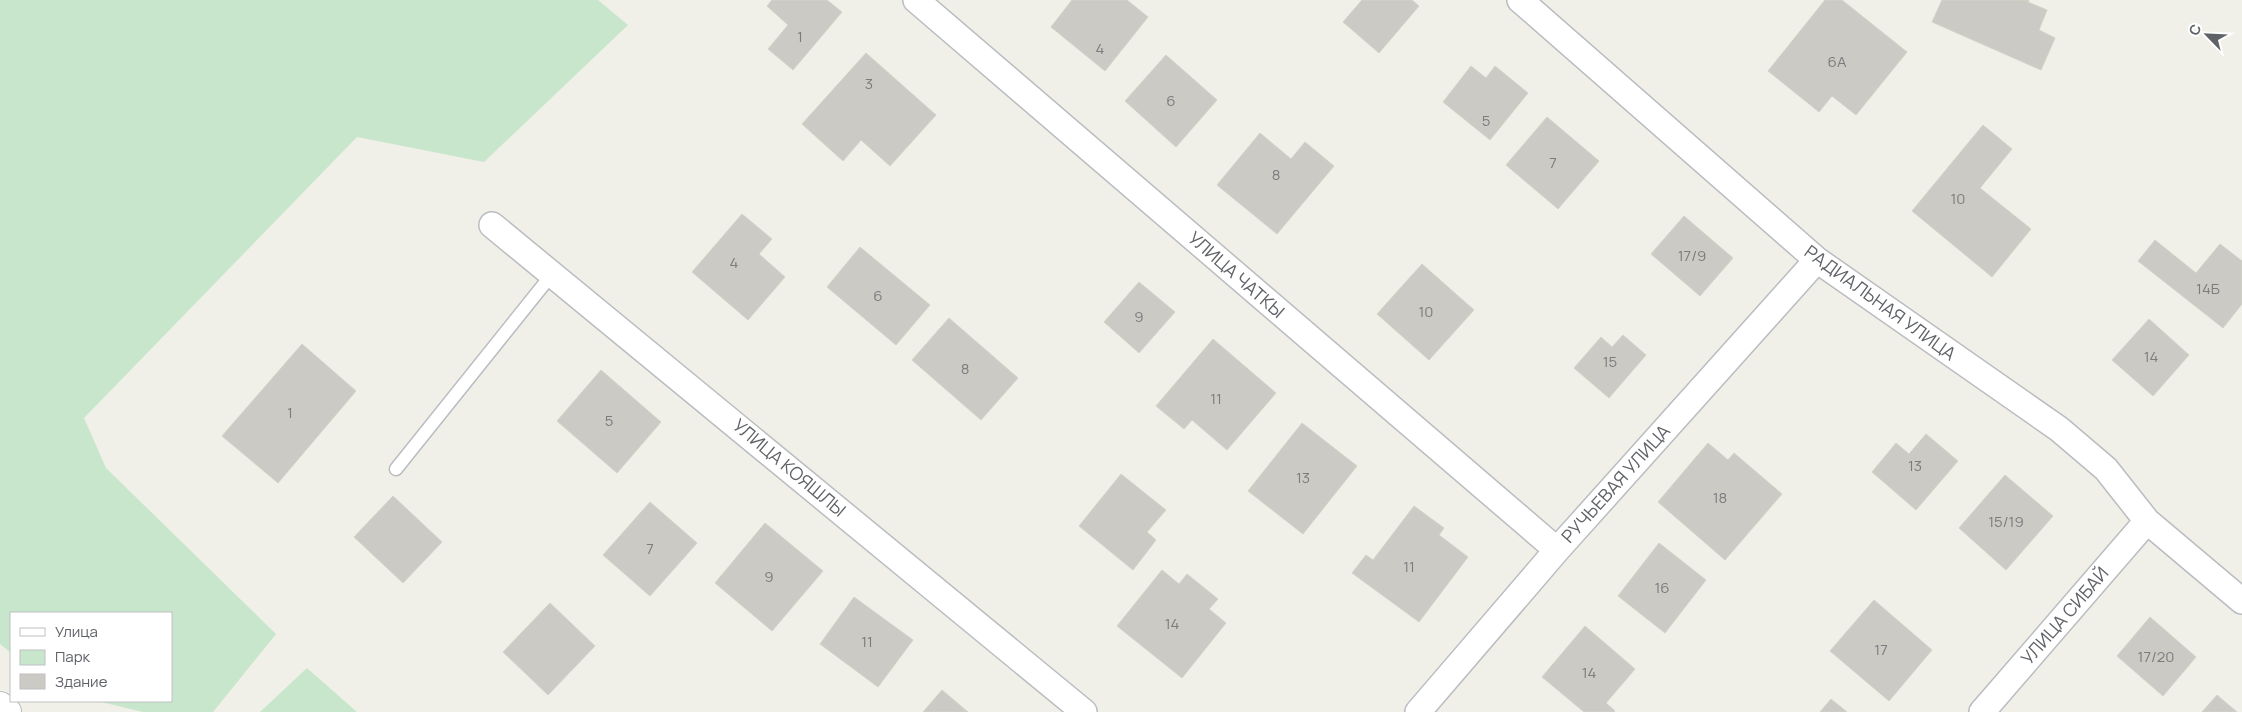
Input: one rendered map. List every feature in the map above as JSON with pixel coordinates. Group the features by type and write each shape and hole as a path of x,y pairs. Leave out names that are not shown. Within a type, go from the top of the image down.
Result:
{"street":[{"name":"УЛИЦА ЧАТКЫ","path":"916,0 1557,550"},
{"name":"РАДИАЛЬНАЯ УЛИЦА","path":"1520,0 1817,260 2059,429 2106,469 2147,521 2242,601"},
{"name":"УЛИЦА КОЯШЛЫ","path":"492,225 553,273 1084,712"},
{"name":"РУЧЬЕВАЯ УЛИЦА","path":"1418,712 1557,550 1817,260"},
{"name":"УЛИЦА СИБАЙ","path":"1982,712 2147,521"},
{"path":"0,706 7,712"}],"lane":[{"path":"396,469 553,273"}],"green space":[{"path":"0,0 598,0 628,25 484,162 357,137 84,418 106,468 276,634 213,712 143,712 101,702 172,702 172,612 10,612 10,652 0,644"},
{"path":"307,668 357,712 260,712"}],"building":[{"path":"772,0 827,0 842,12 793,70 768,49 788,25 767,6"},
{"path":"1072,0 1127,0 1148,17 1105,71 1051,27"},
{"path":"1362,0 1412,0 1419,6 1379,53 1343,22"},
{"path":"1825,0 1842,0 1907,52 1856,115 1832,96 1819,112 1768,71"},
{"path":"1942,0 2029,0 2028,2 2047,10 2039,30 2055,38 2041,70 1932,22"},
{"path":"866,53 936,115 890,166 861,140 843,161 802,124"},
{"path":"1166,55 1217,100 1176,147 1125,101"},
{"path":"1471,66 1486,78 1495,66 1528,93 1490,140 1443,102"},
{"path":"1547,117 1599,161 1558,209 1506,165"},
{"path":"1983,125 2012,149 1980,188 2031,229 1992,277 1912,211"},
{"path":"1260,133 1291,159 1305,142 1334,166 1277,234 1217,185"},
{"path":"742,214 772,239 759,254 785,277 748,320 692,272"},
{"path":"1684,216 1733,258 1700,296 1651,254"},
{"path":"2155,240 2196,273 2220,244 2242,261 2242,304 2223,328 2138,261"},
{"path":"860,247 930,305 896,345 827,287"},
{"path":"1422,264 1474,310 1429,360 1377,314"},
{"path":"1139,282 1175,312 1139,353 1104,322"},
{"path":"949,318 1018,378 981,420 912,360"},
{"path":"2149,319 2189,355 2153,396 2112,360"},
{"path":"1623,335 1646,355 1609,398 1574,368 1601,337 1612,347"},
{"path":"1213,339 1276,393 1227,450 1192,420 1184,429 1156,406"},
{"path":"302,344 356,391 278,483 222,436"},
{"path":"601,370 661,422 617,473 557,421"},
{"path":"1302,423 1357,466 1303,534 1248,491"},
{"path":"1926,434 1958,461 1916,510 1872,472 1896,443 1909,454"},
{"path":"1708,443 1728,460 1734,453 1782,494 1725,560 1658,502"},
{"path":"1121,474 1166,510 1147,532 1156,540 1133,570 1079,526"},
{"path":"2005,475 2053,516 2006,570 1959,528"},
{"path":"393,496 442,542 403,583 354,537"},
{"path":"650,502 697,543 650,596 603,555"},
{"path":"1414,506 1444,528 1439,535 1468,557 1419,622 1352,573 1366,555 1373,560"},
{"path":"765,523 823,571 772,631 715,583"},
{"path":"1659,543 1706,580 1665,633 1618,596"},
{"path":"1162,570 1179,584 1187,574 1218,599 1209,609 1226,623 1182,678 1117,626"},
{"path":"854,597 913,640 878,687 820,644"},
{"path":"1874,600 1932,650 1889,701 1830,651"},
{"path":"550,603 595,646 548,695 503,652"},
{"path":"2150,617 2196,657 2163,696 2117,656"},
{"path":"1585,626 1635,669 1606,703 1614,712 1584,712 1542,677"},
{"path":"942,690 968,712 923,712"},
{"path":"2217,695 2237,712 2202,712"},
{"path":"1831,699 1847,712 1820,712"}]}
